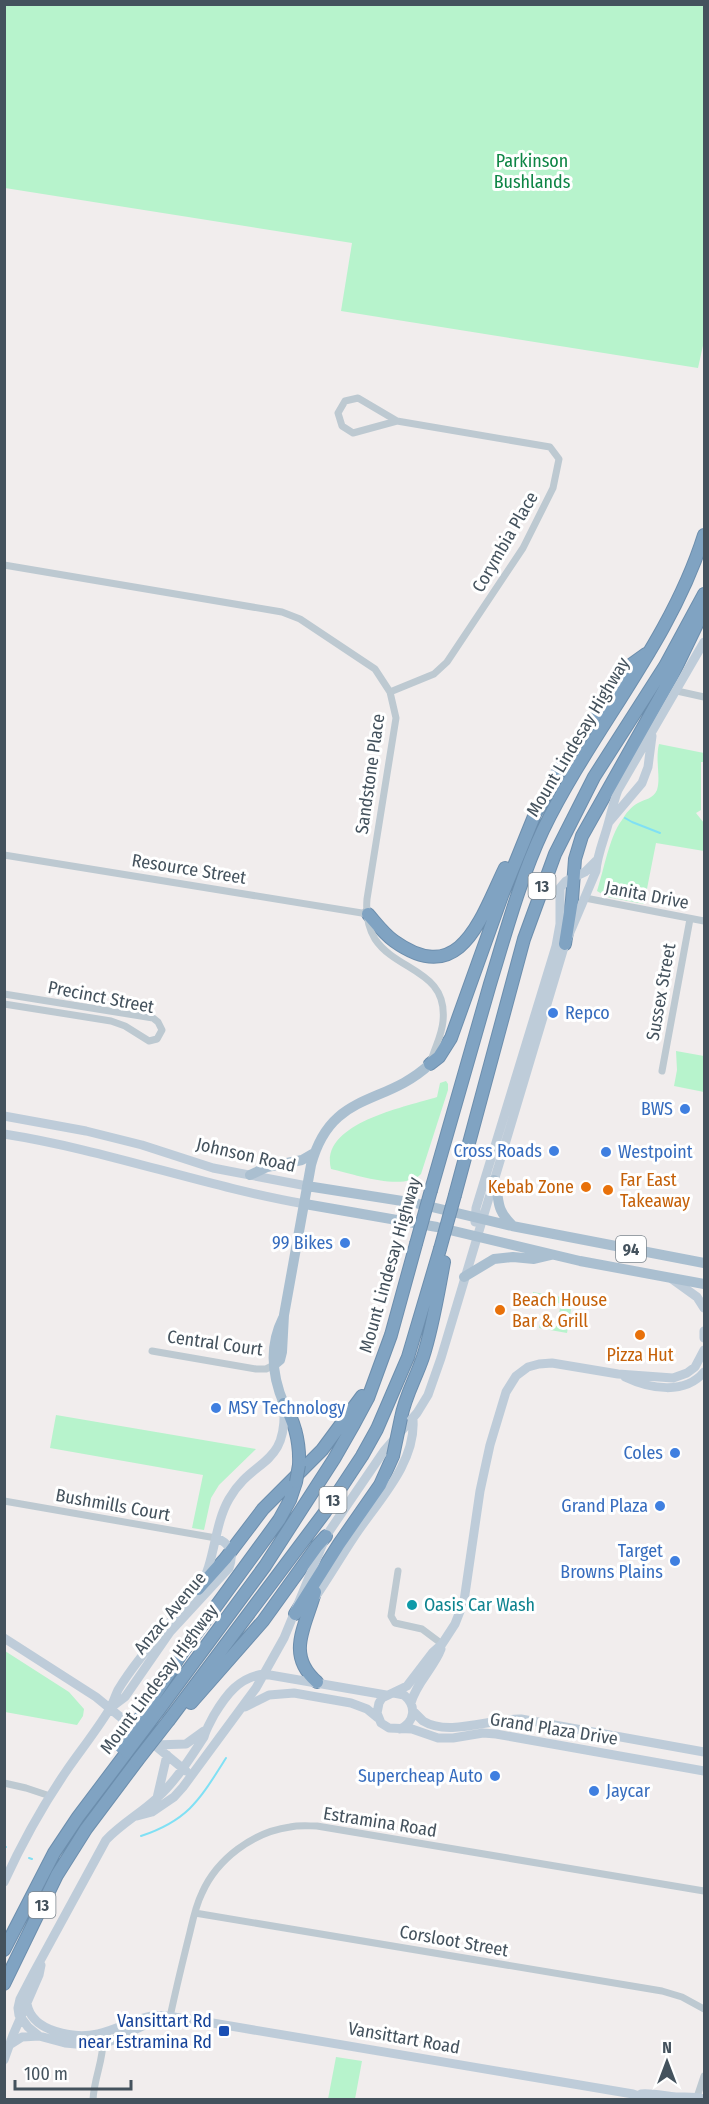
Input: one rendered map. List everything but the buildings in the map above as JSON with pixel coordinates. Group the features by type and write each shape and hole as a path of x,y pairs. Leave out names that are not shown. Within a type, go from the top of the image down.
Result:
{"highway":[{"name":"Mount Lindesay Highway","path":"4,1950 54,1853 154,1707 243,1597 297,1520 368,1398 391,1335 502,943 529,864 542,832 574,772 650,652 679,597 705,535"},
{"name":"Mount Lindesay Highway","path":"4,1984 57,1875 86,1829 319,1520 362,1456 377,1429 402,1374 416,1335 524,939 551,862 566,828 594,777 665,666 705,594"},
{"path":"565,944 576,851 587,826 682,657 705,608"},
{"path":"430,1064 447,1046 457,1024 526,834 545,795 576,743 632,664 650,652"},
{"path":"368,914 392,940 409,950 425,956 448,955 470,937 515,848 526,834"},
{"path":"295,1614 380,1485 393,1456 407,1419 405,1401 423,1357 433,1320 444,1259 440,1249"},
{"path":"198,1590 263,1509 322,1450 372,1383"},
{"path":"154,1707 184,1650 279,1520 290,1500 296,1482 300,1453 296,1429 284,1404"},
{"path":"169,1720 181,1714 263,1621 326,1536"},
{"path":"317,1682 304,1668 299,1650 318,1585 318,1577"}],"main road":[{"path":"305,1204 314,1153 323,1134 344,1111 358,1102 404,1084 430,1064"},
{"path":"250,1175 267,1167 302,1160 314,1153"},
{"path":"494,1180 499,1209 512,1226"},
{"name":"Johnson Road","path":"307,1186 415,1203 478,1218"},
{"name":"Johnson Road","path":"305,1204 477,1235"},
{"name":"Central Court","path":"274,1365 276,1331 284,1315 305,1204"},
{"name":"94","path":"478,1218 705,1263"},
{"name":"94","path":"477,1235 554,1255 705,1284"},
{"path":"464,1277 494,1259 513,1257 534,1259 554,1255"},
{"name":"Anzac Avenue","path":"274,1365 277,1385 284,1404"}],"street":[{"name":"Corymbia Place","path":"390,692 434,674 447,662 523,548 554,488 559,459 550,447 397,421 358,398 345,401 338,413 342,426 353,433 397,421"},
{"name":"Sandstone Place","path":"4,565 282,612 300,619 375,669 390,692 396,718 367,899 369,929 380,945 424,975 440,995 443,1022 441,1035 430,1064"},
{"path":"478,1218 494,1180 565,944 596,871 609,816 618,790 705,642"},
{"path":"677,691 705,697"},
{"path":"608,824 639,788 646,774 652,733"},
{"path":"627,774 639,772 646,774"},
{"name":"Resource Street","path":"4,855 368,914"},
{"path":"137,1816 152,1812 174,1797 242,1709 264,1674 295,1614 326,1536 407,1419 428,1395 477,1235 478,1218 556,946 560,924 560,888 566,881 585,872 597,861"},
{"name":"Janita Drive","path":"585,898 705,921"},
{"name":"Sussex Street","path":"662,1071 690,919"},
{"name":"Precinct Street","path":"4,994 153,1018 162,1030 157,1039 149,1041 126,1026 111,1021 4,1004"},
{"name":"Johnson Road","path":"4,1116 115,1138 213,1168 307,1186"},
{"name":"Johnson Road","path":"4,1134 86,1150 234,1190 305,1204"},
{"path":"672,1279 697,1297 705,1308"},
{"path":"705,1331 705,1338"},
{"path":"242,1709 269,1695 294,1693 351,1703 367,1709 389,1728 400,1728 409,1722 413,1695 438,1656 464,1601 480,1491 490,1445 506,1392 516,1376 539,1364 552,1363 618,1374 673,1378 695,1367 705,1350"},
{"name":"Central Court","path":"152,1351 256,1369 266,1369 274,1365"},
{"path":"618,1374 644,1386 669,1388 687,1384 705,1372"},
{"name":"Anzac Avenue","path":"4,1882 50,1796 110,1708 118,1690 159,1635 198,1590 209,1566 223,1512 232,1495 239,1484 266,1462 278,1447 284,1430 284,1404"},
{"path":"314,1599 393,1481 410,1443 413,1429 407,1419"},
{"name":"Bushmills Court","path":"4,1501 216,1538"},
{"path":"216,1538 228,1545 231,1551"},
{"name":"Anzac Avenue","path":"110,1708 125,1696 170,1632 229,1568 232,1560 231,1551"},
{"path":"398,1571 391,1617 395,1623 422,1629 442,1644"},
{"path":"4,1638 110,1708 192,1776"},
{"path":"378,1718 379,1703 390,1694 407,1686 442,1644"},
{"path":"39,2036 20,2017 18,2008 20,1999 106,1840 157,1798 204,1737 205,1730 224,1698 236,1686 246,1679 264,1674 404,1695 412,1707"},
{"name":"Grand Plaza Drive","path":"412,1707 423,1721 439,1727 460,1727 499,1720 522,1719 705,1752"},
{"name":"Grand Plaza Drive","path":"400,1728 412,1729 438,1738 483,1733 496,1734 705,1771"},
{"path":"154,1745 186,1744 205,1730"},
{"path":"157,1798 166,1755"},
{"path":"4,1783 50,1796"},
{"name":"Estramina Road","path":"170,2017 195,1913 202,1892 212,1875 225,1859 243,1845 266,1833 290,1827 317,1826 705,1891"},
{"name":"Corsloot Street","path":"195,1913 662,1991 682,1997 705,2009"},
{"path":"4,2060 39,1975 41,1962"},
{"name":"Vansittart Road","path":"27,2004 31,2016 41,2026 111,2041 147,2024 170,2017 303,2037 651,2100"},
{"path":"11,2044 22,2037 39,2036"},
{"name":"Vansittart Road","path":"39,2036 65,2043 99,2038"},
{"path":"93,2100 93,2087 100,2062 99,2038"},
{"path":"699,2098 705,2076"},
{"name":"Vansittart Road","path":"633,2097 653,2093 673,2097 699,2098"}],"green space":[{"name":"Parkinson Bushlands","path":"4,5 704,5 704,341 698,368 341,311 352,243 5,188"},
{"path":"659,744 704,753 704,762 701,762 701,810 696,813 704,823 704,851 656,843 644,904 607,897 597,891 610,844 617,827 629,810 651,797 657,790"},
{"path":"676,1051 704,1056 704,1092 674,1086 677,1070"},
{"path":"446,1081 448,1090 421,1174 403,1182 391,1182 331,1169 331,1153 338,1140 351,1129 387,1112 437,1097 440,1083"},
{"path":"533,1292 573,1299 567,1333 539,1328 540,1323 557,1326 560,1308 563,1308 564,1304 532,1299"},
{"path":"56,1415 256,1449 219,1485 211,1498 204,1530 192,1528 203,1475 50,1448"},
{"path":"5,1651 69,1692 84,1709 83,1716 77,1725 5,1712"},
{"path":"336,2057 362,2061 355,2099 328,2099"}],"waterway":[{"path":"625,818 660,833"},
{"path":"141,1836 171,1823 192,1806 226,1758"}],"place":[{"name":"Repco","path":"553,1013"},
{"name":"BWS","path":"685,1109"},
{"name":"Cross Roads","path":"554,1151"},
{"name":"Westpoint","path":"606,1152"},
{"name":"Kebab Zone","path":"586,1187"},
{"name":"Far East Takeaway","path":"608,1190"},
{"name":"99 Bikes","path":"345,1243"},
{"name":"Beach House Bar & Grill","path":"500,1310"},
{"name":"Pizza Hut","path":"640,1335"},
{"name":"MSY Technology","path":"216,1408"},
{"name":"Coles","path":"675,1453"},
{"name":"Grand Plaza","path":"660,1506"},
{"name":"Target Browns Plains","path":"675,1561"},
{"name":"Oasis Car Wash","path":"412,1605"},
{"name":"Supercheap Auto","path":"495,1776"},
{"name":"Jaycar","path":"594,1791"},
{"name":"Vansittart Rd near Estramina Rd","path":"224,2031"}]}
